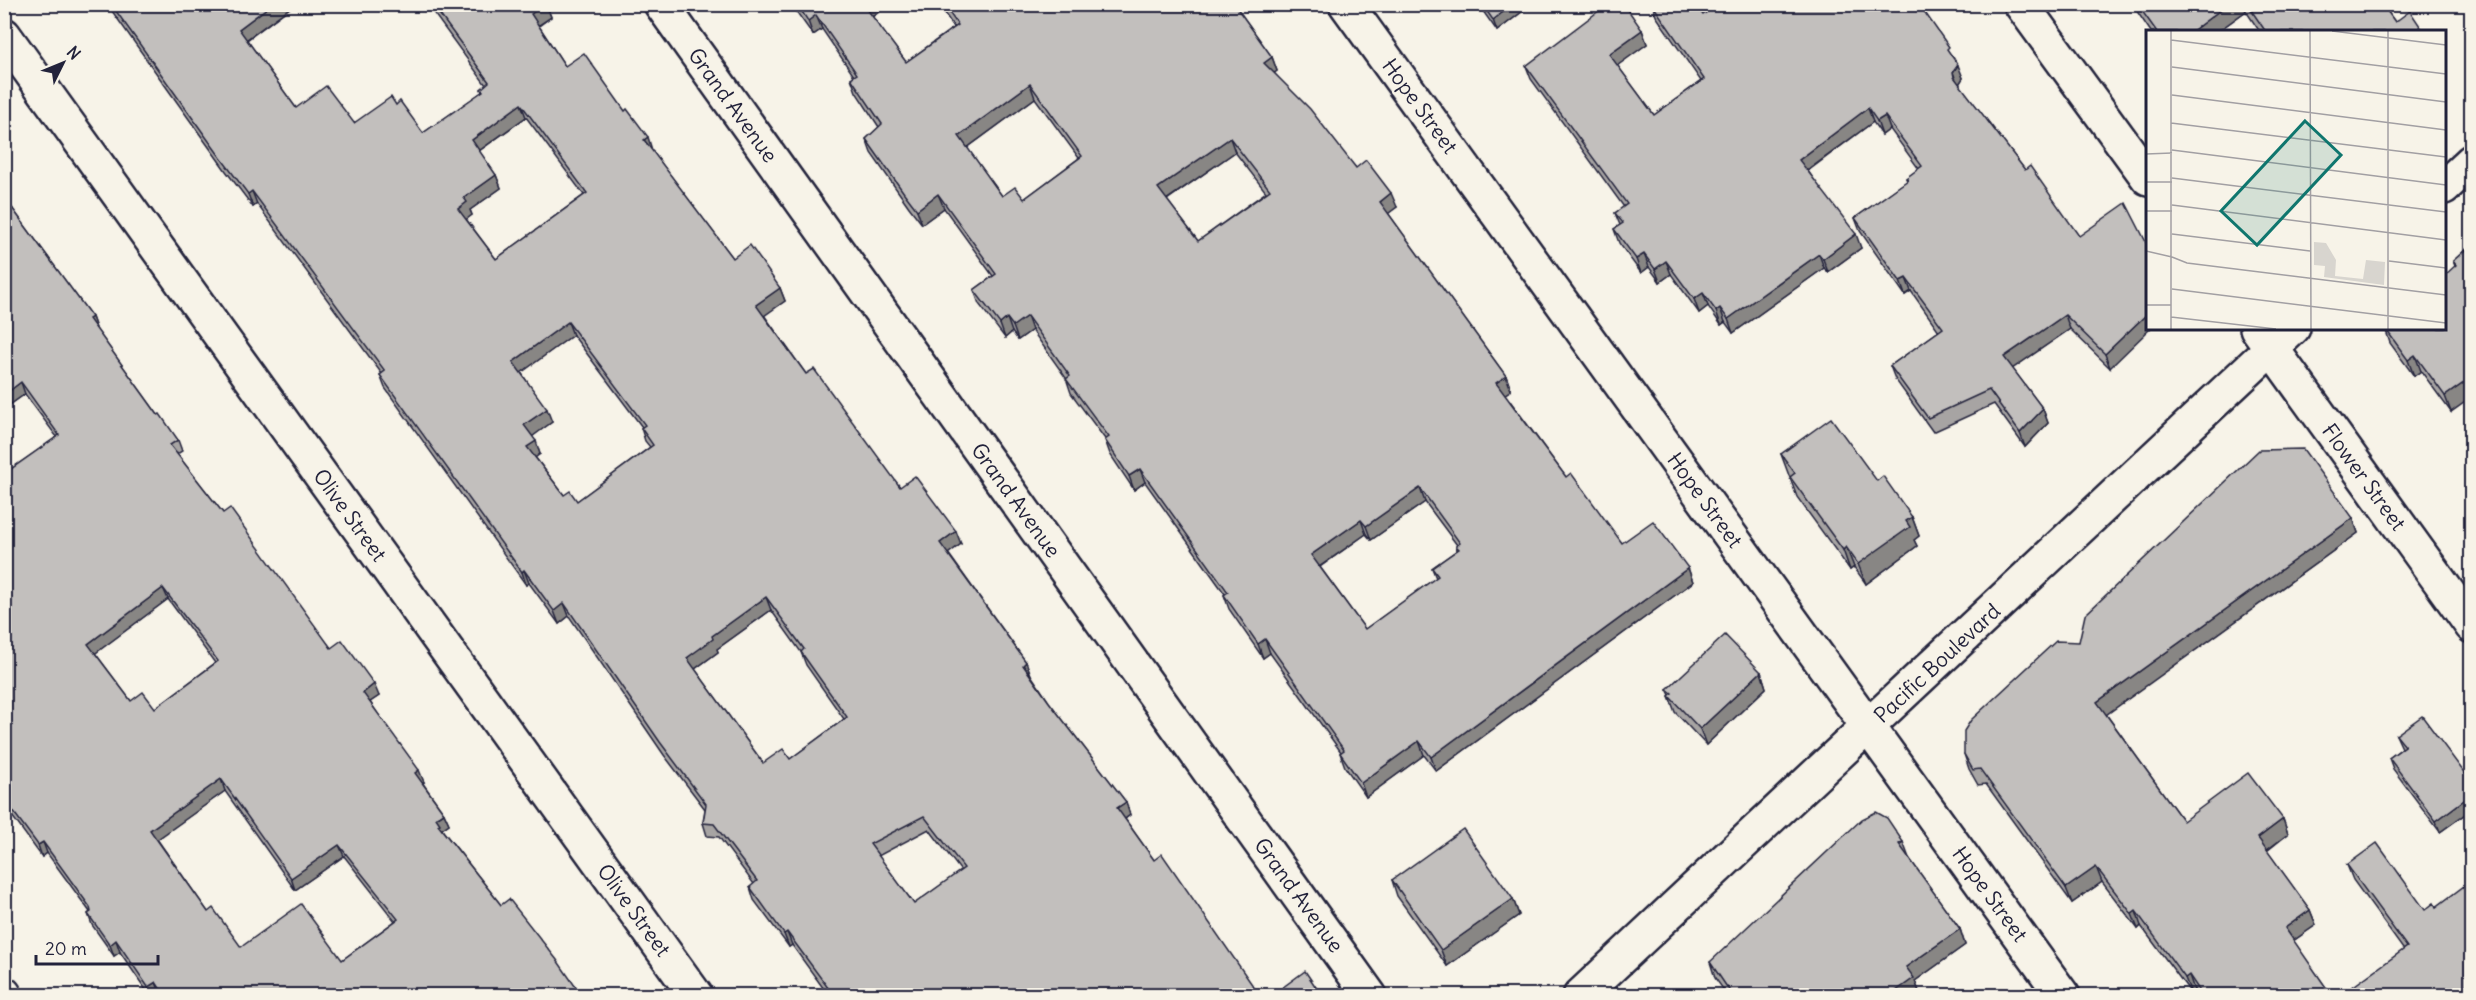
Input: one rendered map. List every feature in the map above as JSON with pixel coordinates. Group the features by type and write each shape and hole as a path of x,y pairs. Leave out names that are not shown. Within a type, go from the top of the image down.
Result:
{"street":[{"name":"Grand Avenue","path":"661,4 1370,996"},
{"name":"Hope Street","path":"1346,4 2063,996"},
{"path":"2021,4 2146,175"},
{"name":"Olive Street","path":"4,35 696,996"},
{"path":"2446,186 2472,161"},
{"name":"Pacific Boulevard","path":"1580,996 1870,726 2274,335"},
{"name":"Flower Street","path":"2274,335 2472,626"}],"building":[{"path":"111,4 272,4 239,29 296,108 326,86 354,123 391,97 396,105 400,101 423,133 483,91 481,89 489,82 432,4 545,4 531,14 565,66 584,53 625,111 627,109 648,137 644,140 733,258 750,245 780,288 756,305 806,374 814,369 900,487 915,476 956,531 940,543 1026,662 1023,665 1049,702 1126,802 1117,808 1154,860 1162,854 1260,996 834,996 787,932 784,934 750,887 757,881 714,824 703,823 706,804 564,603 554,611 524,570 522,572 380,375 385,371 252,191 248,194","holes":["521,104 587,193 496,259 458,209 467,202 464,198 496,175 472,140","568,322 645,425 641,428 653,445 577,501 570,491 564,495 527,447 536,441 524,425 547,409 513,362","766,597 804,649 801,652 847,717 790,759 783,749 763,763 687,658 713,639 712,636","924,816 964,868 914,904 870,844"]},
{"path":"797,4 865,4 906,62 958,25 943,4 1234,4 1272,57 1264,63 1310,109 1356,168 1366,160 1391,193 1380,202 1506,376 1496,383 1566,477 1571,473 1622,543 1653,521 1688,568 1431,757 1419,741 1361,783 1340,753 1344,750 1265,639 1258,644 1224,595 1228,592 1140,469 1129,476 1105,440 1109,437 1066,379 1070,376 1027,316 1013,326 1007,318 1000,324 974,290 996,274 938,194 917,210 904,193 866,139 882,124 851,78 857,74 816,15 808,21","holes":["1030,84 1082,156 1024,199 1015,187 1002,196 959,136","1230,138 1270,190 1198,241 1158,188","1420,488 1460,543 1456,546 1459,549 1432,568 1438,576 1365,629 1311,555 1361,520 1366,526"]},
{"path":"1482,4 1513,4 1493,20"},
{"path":"1608,4 1624,4 1642,30 1609,54 1654,115 1704,79 1652,4 1695,4 1703,15 1718,4 1919,4 1949,47 1947,49 1958,65 1953,72 1954,77 2025,170 2030,166 2079,236 2126,203 2146,242 2146,315 2105,354 2065,315 2004,357 2043,409 2020,433 1989,390 1928,418 1890,366 1943,328 1906,278 1900,281 1855,218 1908,180 1906,178 1922,166 1885,116 1877,121 1868,108 1799,160 1856,234 1823,259 1819,254 1728,319 1720,308 1716,311 1703,293 1694,299 1666,261 1655,269 1644,254 1636,259 1614,229 1623,223 1615,213 1627,204 1526,66"},
{"path":"2137,4 2228,4 2194,30 2156,30"},
{"path":"2247,4 2382,4 2395,22 2410,11 2423,30 2265,30"},
{"path":"4,197 92,317 89,319 178,440 170,445 223,513 230,508 331,648 342,640 374,684 363,693 419,770 415,773 444,813 436,818 440,824 438,825 501,905 509,899 582,996 165,996 156,982 148,987 116,940 110,945 88,914 91,912 90,907 43,842 38,845 4,799 4,474 59,435 21,382 4,395","holes":["163,588 218,661 155,708 143,692 131,701 88,644","221,779 291,878 339,845 398,919 342,960 301,904 241,947 213,908 208,912 150,830"]},
{"path":"2472,244 2472,377 2445,396 2415,355 2408,360 2386,330 2446,330 2446,274 2456,265 2453,261"},
{"path":"1831,418 1877,481 1883,476 1912,517 1906,521 1910,527 1858,564 1846,547 1843,550 1790,477 1795,473 1781,454"},
{"path":"2303,449 2353,518 2097,702 2183,821 2248,773 2283,819 2258,838 2310,910 2285,928 2332,996 2203,996 2189,975 2185,978 2136,911 2132,914 2096,867 2066,888 1980,769 1973,770 1964,754 1964,731 1971,720 2056,641 2079,642 2085,615 2259,450"},
{"path":"2472,523 2472,533 2467,527"},
{"path":"1725,635 1761,672 1700,729 1669,696 1672,693 1667,689"},
{"path":"2422,716 2472,783 2472,794 2436,821 2389,758 2405,746 2396,735"},
{"path":"1876,812 1887,818 1903,842 1899,844 1960,929 1906,967 1914,978 1889,996 1733,996 1710,962 1862,819"},
{"path":"1463,829 1513,899 1441,950 1392,880"},
{"path":"2377,843 2425,910 2434,903 2436,907 2472,880 2472,996 2340,996 2407,947 2347,865"},
{"path":"1305,971 1322,996 1271,996"}]}
